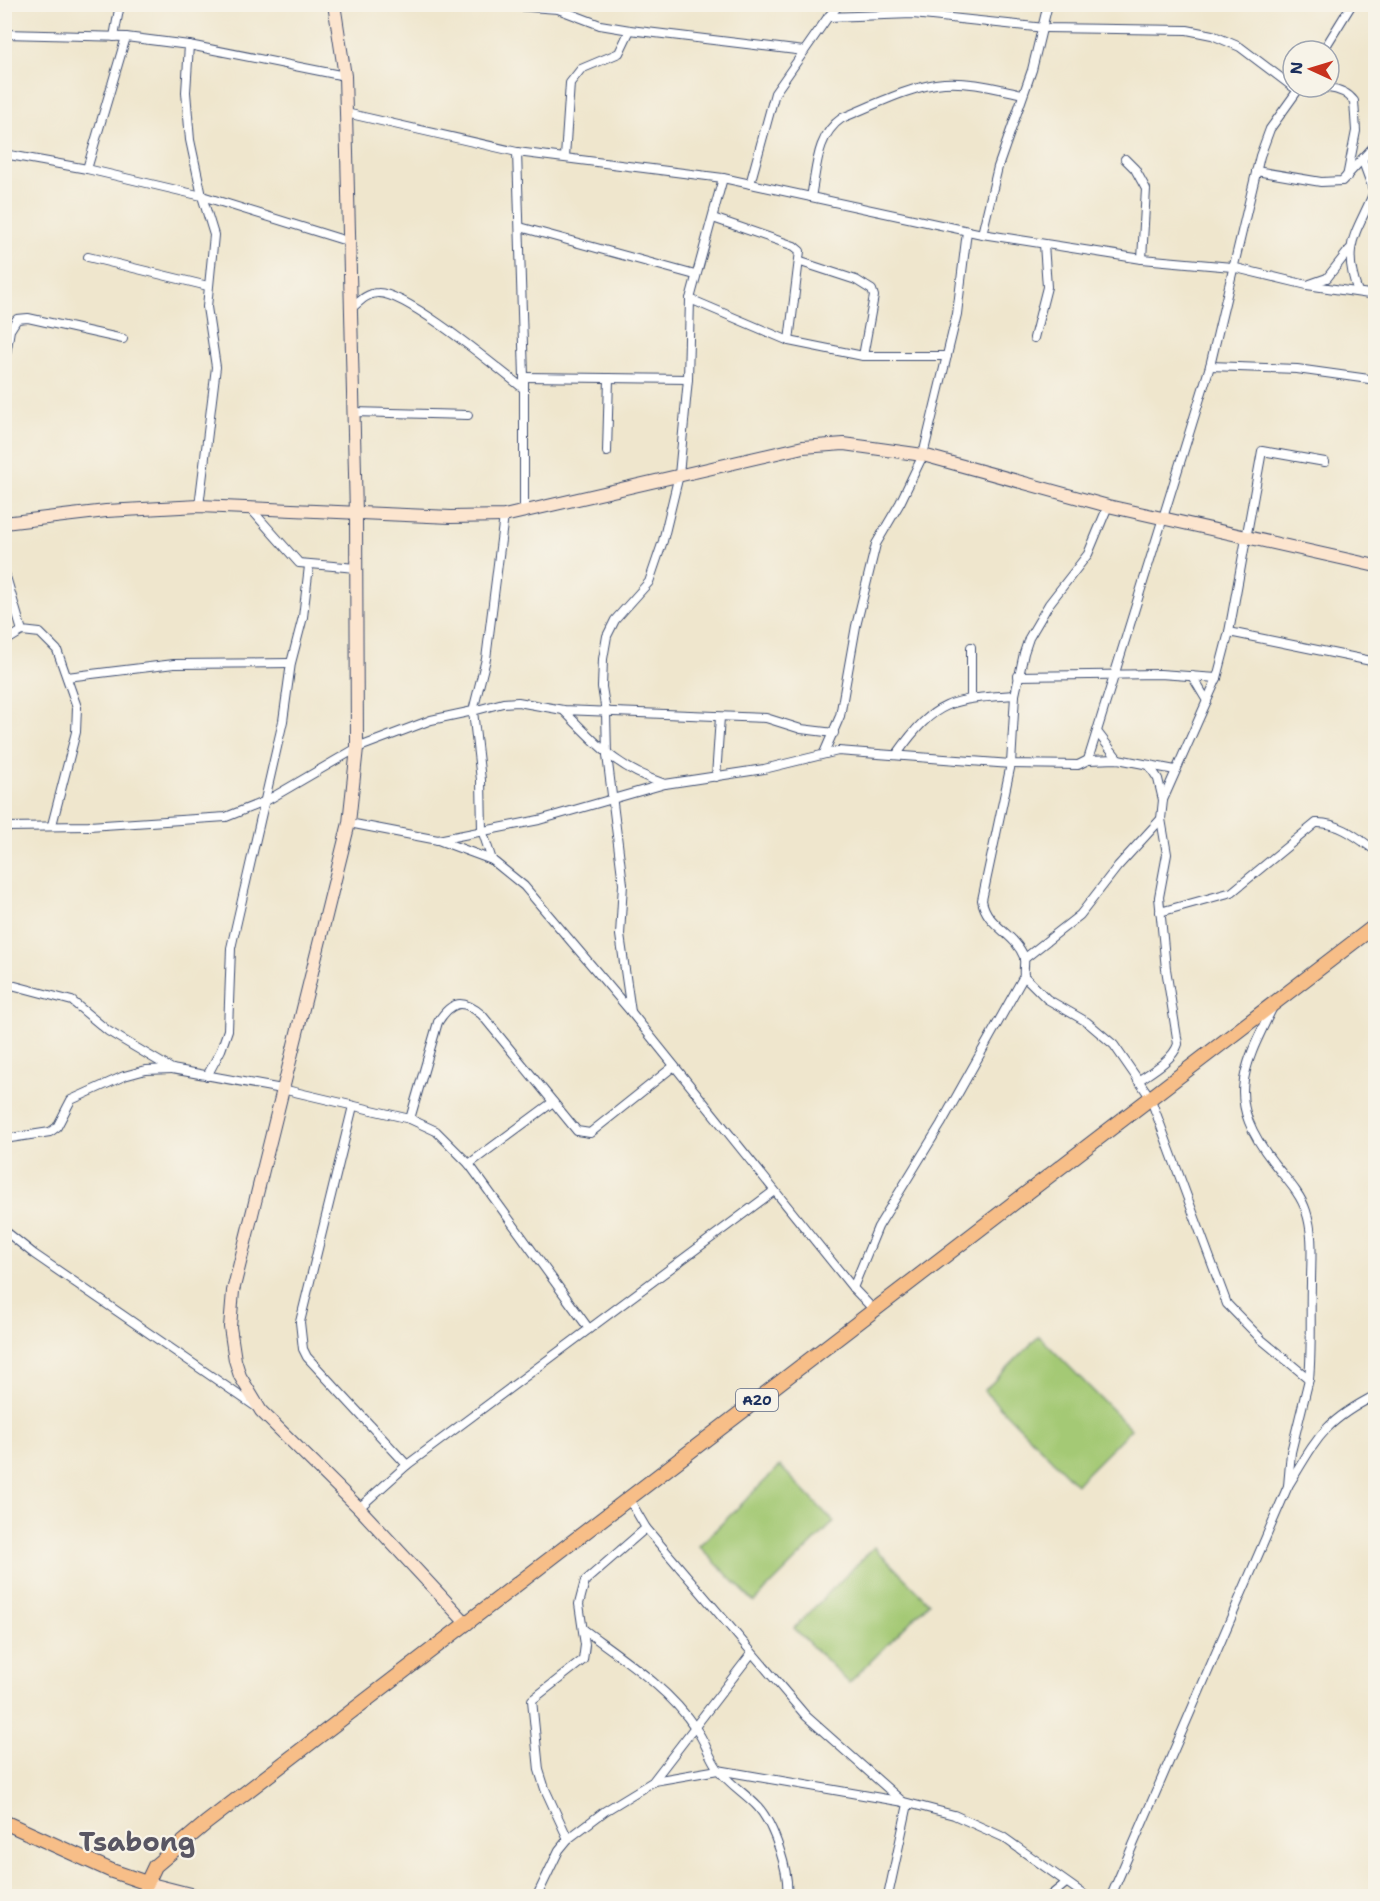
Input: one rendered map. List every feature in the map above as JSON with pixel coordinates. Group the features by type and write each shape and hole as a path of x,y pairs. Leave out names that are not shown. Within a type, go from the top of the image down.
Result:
{"main road":[{"name":"A20","path":"146,1890 155,1866 198,1829 1376,925"},
{"path":"4,1822 105,1868 146,1890"}],"street":[{"path":"114,37 120,4"},
{"path":"261,1411 240,1376 233,1348 230,1313 282,1089 349,823 357,748 356,513 345,76 334,4"},
{"path":"486,4 558,9 600,25 804,51"},
{"path":"750,184 775,93 828,17 840,4"},
{"path":"982,234 998,167 1045,28 1048,4"},
{"path":"1330,39 1352,4"},
{"path":"828,17 913,14 1045,28 1187,30 1212,34 1240,47 1281,77"},
{"path":"565,158 570,83 581,69 619,53 630,30"},
{"path":"4,34 114,37 189,45 345,76"},
{"path":"87,169 126,38"},
{"path":"189,45 186,92 190,140 202,196 211,218 215,252 208,286 207,307 216,367 199,506"},
{"path":"811,197 822,140 831,125 842,118 923,87 944,83 968,83 1023,94"},
{"path":"1341,93 1354,101 1356,131 1347,177"},
{"path":"1088,760 1210,366 1256,171 1270,129 1289,99"},
{"path":"346,112 517,152 723,178 982,234 1142,259 1232,267 1307,285 1376,295"},
{"path":"1256,171 1321,182 1342,181 1376,144"},
{"path":"517,152 524,376 524,512"},
{"path":"4,154 87,169 202,196 350,242"},
{"path":"1125,159 1139,174 1146,189 1142,259"},
{"path":"1307,285 1327,278 1349,250 1375,192 1362,159"},
{"path":"631,1012 620,935 623,884 611,800 606,712 602,687 607,636 615,620 649,582 656,568 679,475 688,379 690,299 723,178"},
{"path":"713,219 798,248 801,262 789,341"},
{"path":"520,227 695,276"},
{"path":"824,753 840,716 856,626 876,544 900,503 923,455 957,314 967,231"},
{"path":"1035,338 1047,287 1044,244"},
{"path":"1349,250 1349,265 1358,292"},
{"path":"88,257 208,286"},
{"path":"801,262 856,280 872,290 874,296 863,356"},
{"path":"351,309 368,294 379,293 405,301 524,388"},
{"path":"690,299 789,341 863,356 947,356"},
{"path":"4,367 10,330 17,319 28,318 123,339"},
{"path":"1210,366 1297,369 1376,380"},
{"path":"524,376 688,379"},
{"path":"607,452 609,378"},
{"path":"353,412 468,415"},
{"path":"4,523 106,511 199,506 356,513 504,516 802,447 844,444 923,455 1161,519 1376,566"},
{"path":"1162,800 1217,678 1229,632 1244,537 1262,451 1324,462"},
{"path":"853,1288 878,1227 941,1124 1024,976 1024,959 1007,934 988,918 982,900 1011,764 1018,676 1029,638 1048,604 1088,554 1108,506"},
{"path":"250,508 292,558 309,566 356,568"},
{"path":"492,860 482,831 481,780 473,711 486,659 504,516"},
{"path":"207,1076 221,1050 228,1030 231,948 247,871 266,801 291,663 303,617 309,566"},
{"path":"4,570 22,631"},
{"path":"4,642 22,631 40,633 49,639 57,650 67,677 78,720 52,825"},
{"path":"1229,632 1376,662"},
{"path":"971,647 971,698"},
{"path":"67,677 174,664 291,663"},
{"path":"1018,676 1114,674 1217,678"},
{"path":"1192,676 1207,701"},
{"path":"897,754 927,716 947,704 971,698 1015,695"},
{"path":"4,827 216,819 266,801 357,748 430,720 503,703 518,702 564,710 766,718 795,728 834,733"},
{"path":"564,710 607,754 631,772 665,784"},
{"path":"717,777 720,717"},
{"path":"1098,733 1118,759"},
{"path":"438,840 539,819 665,784 764,770 824,753 861,751 1011,764 1078,765 1088,760 1118,759 1175,770"},
{"path":"1138,1082 1176,1049 1179,1040 1166,969 1160,912 1160,888 1167,854 1161,819 1162,800 1158,779 1148,765"},
{"path":"1024,959 1080,915 1118,866 1161,819"},
{"path":"1160,912 1232,892 1316,823 1323,822 1352,833 1376,851"},
{"path":"349,823 438,840 492,860 524,886 631,1012 853,1288 874,1310"},
{"path":"1024,976 1047,999 1100,1031 1114,1045 1150,1097 1227,1304 1254,1333 1309,1379"},
{"path":"4,983 72,1001 108,1031 172,1069"},
{"path":"1277,999 1249,1054 1243,1105 1252,1134 1297,1193 1306,1210 1311,1231 1313,1332 1309,1379 1291,1452 1288,1486"},
{"path":"410,1119 438,1022 447,1009 456,1004 470,1005 483,1015 577,1131 590,1133 674,1066"},
{"path":"4,1138 54,1130 71,1100 124,1076 146,1070 172,1069 282,1089 410,1119 436,1131 469,1164 589,1329"},
{"path":"469,1164 553,1102"},
{"path":"353,1106 300,1322 301,1338 307,1357 407,1465"},
{"path":"359,1508 407,1465 774,1191"},
{"path":"4,1230 43,1261 261,1411 359,1508 467,1624"},
{"path":"1111,1896 1288,1486 1328,1424 1345,1411 1376,1395"},
{"path":"629,1499 646,1528 751,1654 807,1716 906,1803"},
{"path":"568,1839 544,1789 539,1770 532,1700 583,1660 585,1645 579,1604 585,1581 646,1528"},
{"path":"583,1629 637,1669 696,1728 718,1770 759,1808 768,1822 787,1873 787,1896"},
{"path":"537,1896 559,1850 568,1839 605,1811 654,1781 751,1654"},
{"path":"654,1781 718,1770 906,1803 954,1815 1003,1837 1086,1896"},
{"path":"888,1896 906,1803"},
{"path":"1050,1896 1066,1883"},
{"path":"146,1890 198,1896"}],"green space":[{"path":"1039,1336 1131,1429 1076,1484 984,1391"},
{"path":"780,1466 834,1522 754,1602 699,1546"},
{"path":"874,1547 929,1603 849,1683 794,1628"}],"district":[{"name":"Tsabong","path":"137,1842"}]}
